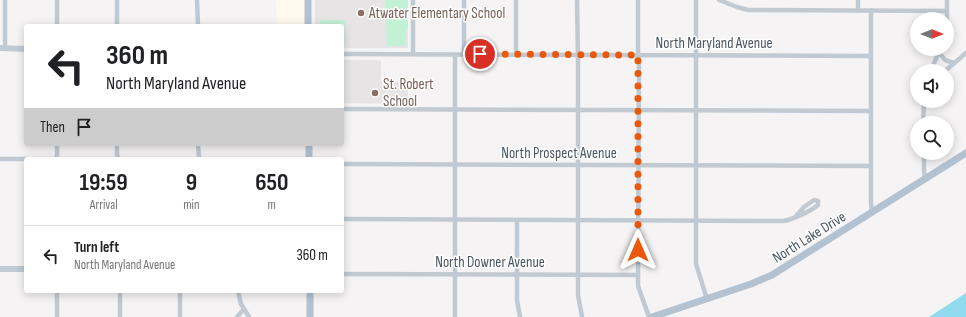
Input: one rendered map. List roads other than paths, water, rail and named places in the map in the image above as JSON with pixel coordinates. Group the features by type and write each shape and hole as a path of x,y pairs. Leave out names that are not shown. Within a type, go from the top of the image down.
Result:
{"main road":[{"path":"308,0 308,24"},
{"path":"309,146 309,157"},
{"name":"North Lake Drive","path":"652,317 772,275 966,153"},
{"path":"310,293 310,317"}],"street":[{"path":"5,0 3,48 24,49"},
{"path":"57,0 57,24"},
{"path":"116,24 117,0"},
{"path":"197,0 198,24"},
{"path":"413,0 413,54"},
{"path":"464,0 464,54"},
{"path":"516,0 516,55"},
{"path":"577,0 578,295 582,317"},
{"path":"638,0 638,275 639,290 649,317"},
{"path":"696,0 696,264 707,299"},
{"path":"719,0 737,8 748,10 947,11 947,0"},
{"path":"858,0 858,10"},
{"path":"871,10 872,212"},
{"path":"942,56 944,60 954,63 966,53"},
{"name":"North Maryland Avenue","path":"344,54 871,56"},
{"path":"455,55 456,317"},
{"path":"344,109 871,111"},
{"path":"57,146 57,157"},
{"path":"117,146 118,157"},
{"path":"198,146 199,157"},
{"path":"0,159 24,159"},
{"path":"924,160 924,171 926,178"},
{"name":"North Prospect Avenue","path":"344,164 871,166"},
{"path":"344,219 783,221 789,220 816,207 818,205 818,201 814,200 807,204 796,216"},
{"path":"517,220 517,300 520,317"},
{"path":"0,269 24,269"},
{"name":"North Downer Avenue","path":"344,274 638,275"},
{"path":"57,293 57,317"},
{"path":"120,293 120,317"},
{"path":"180,293 180,317"},
{"path":"238,293 244,309 250,317"},
{"path":"237,317 244,309"}],"water":[{"path":"966,293 966,317 929,317"}],"place":[{"name":"Atwater Elementary School","path":"361,13"},
{"name":"St. Robert School","path":"375,93"}]}
